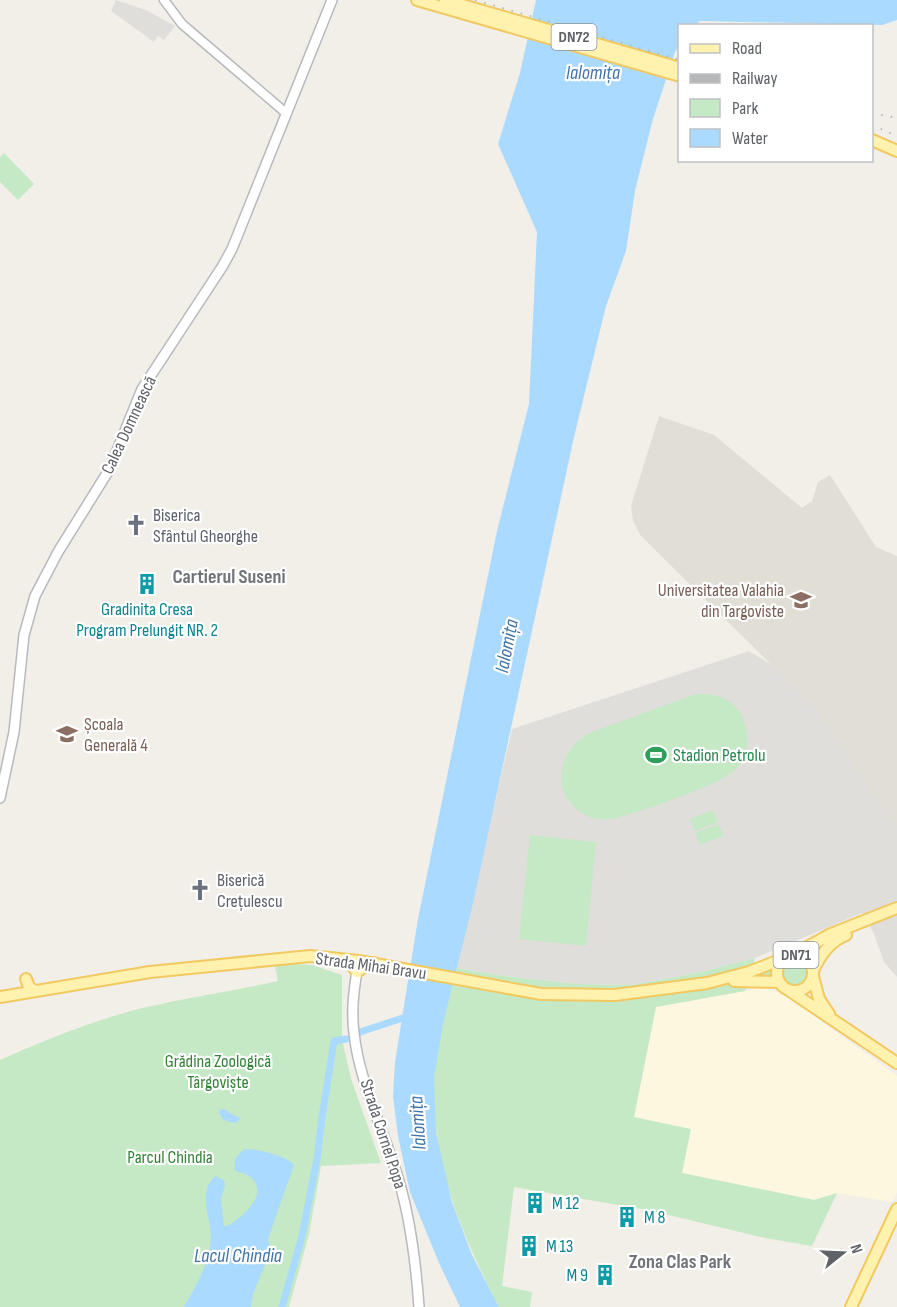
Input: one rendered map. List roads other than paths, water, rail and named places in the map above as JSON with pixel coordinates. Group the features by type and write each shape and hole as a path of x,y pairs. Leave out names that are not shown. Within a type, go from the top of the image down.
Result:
{"main road":[{"name":"Calea Domnească","path":"0,798 14,732 24,635 35,596 58,552 108,470 142,389 232,249 326,0"},
{"name":"Calea Domnească","path":"0,780 12,712 22,619 40,573 105,468 138,386 226,249 332,0"},
{"name":"DN72","path":"417,0 467,10 678,67"},
{"name":"DN72","path":"446,0 467,10 678,75"},
{"path":"873,140 897,151"},
{"path":"873,147 897,158"},
{"name":"Strada Mihai Bravu","path":"707,983 749,972 789,957 844,928 897,908"},
{"name":"DN71","path":"813,973 804,957 789,957 778,966 777,972 779,982 790,991 805,989 812,981 819,958 833,941 897,915"},
{"name":"Strada Mihai Bravu","path":"0,997 14,992 35,992 163,970 290,957 334,957 358,967 374,963 541,993 597,996 647,992 707,983 749,980 779,982"},
{"name":"Strada Cornel Popa","path":"358,967 352,1010 356,1051 392,1158 406,1208 414,1250 419,1307"},
{"path":"813,973 819,999 835,1021"},
{"path":"26,979 28,987 35,992"},
{"path":"790,991 897,1063"},
{"path":"851,1307 897,1209"}],"street":[{"path":"164,0 182,24 284,112"}],"water":[{"name":"Ialomița","path":"536,0 897,0 897,20 882,25 700,21 697,24 678,24 678,48 653,119 635,191 626,251 606,306 574,437 474,899 443,1024 434,1078 436,1133 452,1202 472,1255 499,1307 460,1307 410,1192 398,1136 393,1096 395,1062 418,919 497,531 529,404 537,232 498,144 520,73"},
{"path":"224,1109 240,1119 236,1123 225,1120 219,1110"},
{"name":"Lacul Chindia","path":"245,1149 271,1154 294,1165 268,1239 271,1250 253,1294 251,1307 184,1307 203,1271 210,1247 211,1237 206,1200 209,1184 215,1176 224,1180 221,1199 224,1226 247,1211 256,1197 255,1183 247,1175 235,1170 236,1158"}],"waterway":[{"path":"357,1033 409,1016"},
{"path":"282,1307 302,1236 317,1159 334,1041 346,1039"}],"railway":[{"path":"475,0 678,59"},
{"path":"873,113 897,118"},
{"path":"873,125 897,136"}],"place":[{"name":"Biserica Sfântul Gheorghe","path":"136,525"},
{"name":"Gradinita Cresa Program Prelungit NR. 2","path":"147,584"},
{"name":"Universitatea Valahia din Targoviste","path":"801,600"},
{"name":"Școala Generală 4","path":"67,734"},
{"name":"Stadion Petrolu","path":"656,755"},
{"name":"Biserică Crețulescu","path":"200,890"},
{"name":"M 12","path":"535,1203"},
{"name":"M 8","path":"627,1217"},
{"name":"M 13","path":"529,1246"},
{"name":"M 9","path":"605,1275"}],"district":[{"name":"Cartierul Suseni","path":"229,577"},
{"name":"Zona Clas Park","path":"680,1262"}],"park label":[{"name":"Grădina Zoologică Târgoviște","path":"218,1071"},
{"name":"Parcul Chindia","path":"170,1157"}]}
